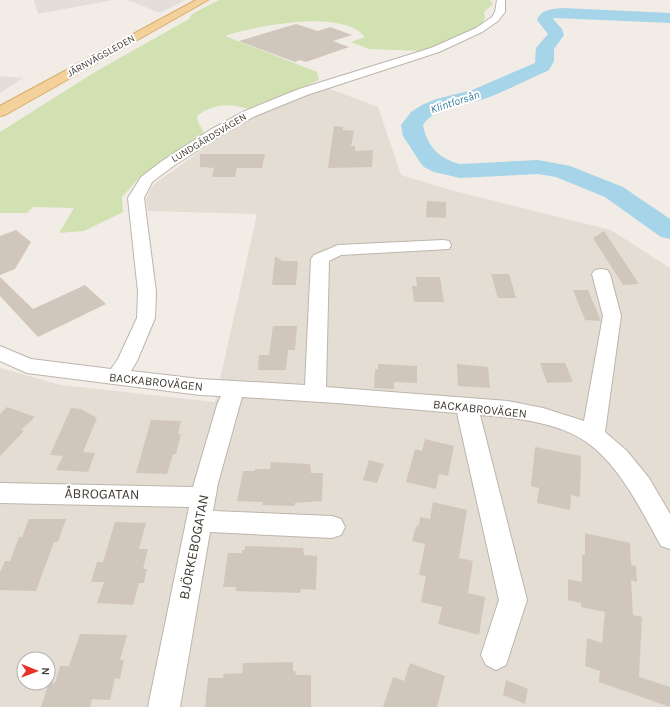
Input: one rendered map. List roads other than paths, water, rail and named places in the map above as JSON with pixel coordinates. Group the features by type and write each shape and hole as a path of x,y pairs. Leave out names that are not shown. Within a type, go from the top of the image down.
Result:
{"main road":[{"name":"JÄRNVÄGSLEDEN","path":"0,112 203,0"}],"street":[{"name":"LUNDGÄRDSVÄGEN","path":"116,377 127,361 146,318 147,292 136,198 146,180 167,164 215,133 249,114 303,92 435,50 472,34 495,19 500,12 501,0"},
{"path":"315,394 319,319 320,259 338,250 443,245"},
{"path":"593,435 612,316 601,274"},
{"name":"BACKABROVÄGEN","path":"0,353 27,366 116,377 235,389 508,409 543,416 574,426 593,435 619,458 640,485 670,538"},
{"name":"BJÖRKEBOGATAN","path":"164,707 201,509 222,425 235,389"},
{"path":"467,407 513,600 496,655"},
{"name":"ÅBROGATAN","path":"0,493 201,509 332,527"}],"waterway":[{"name":"Klintforsån","path":"670,18 563,13 551,14 546,17 545,20 556,32 556,35 545,48 545,61 543,66 479,94 443,103 429,109 418,116 412,125 414,136 432,162 442,167 460,171 538,167 562,171 614,192 670,231"}]}
